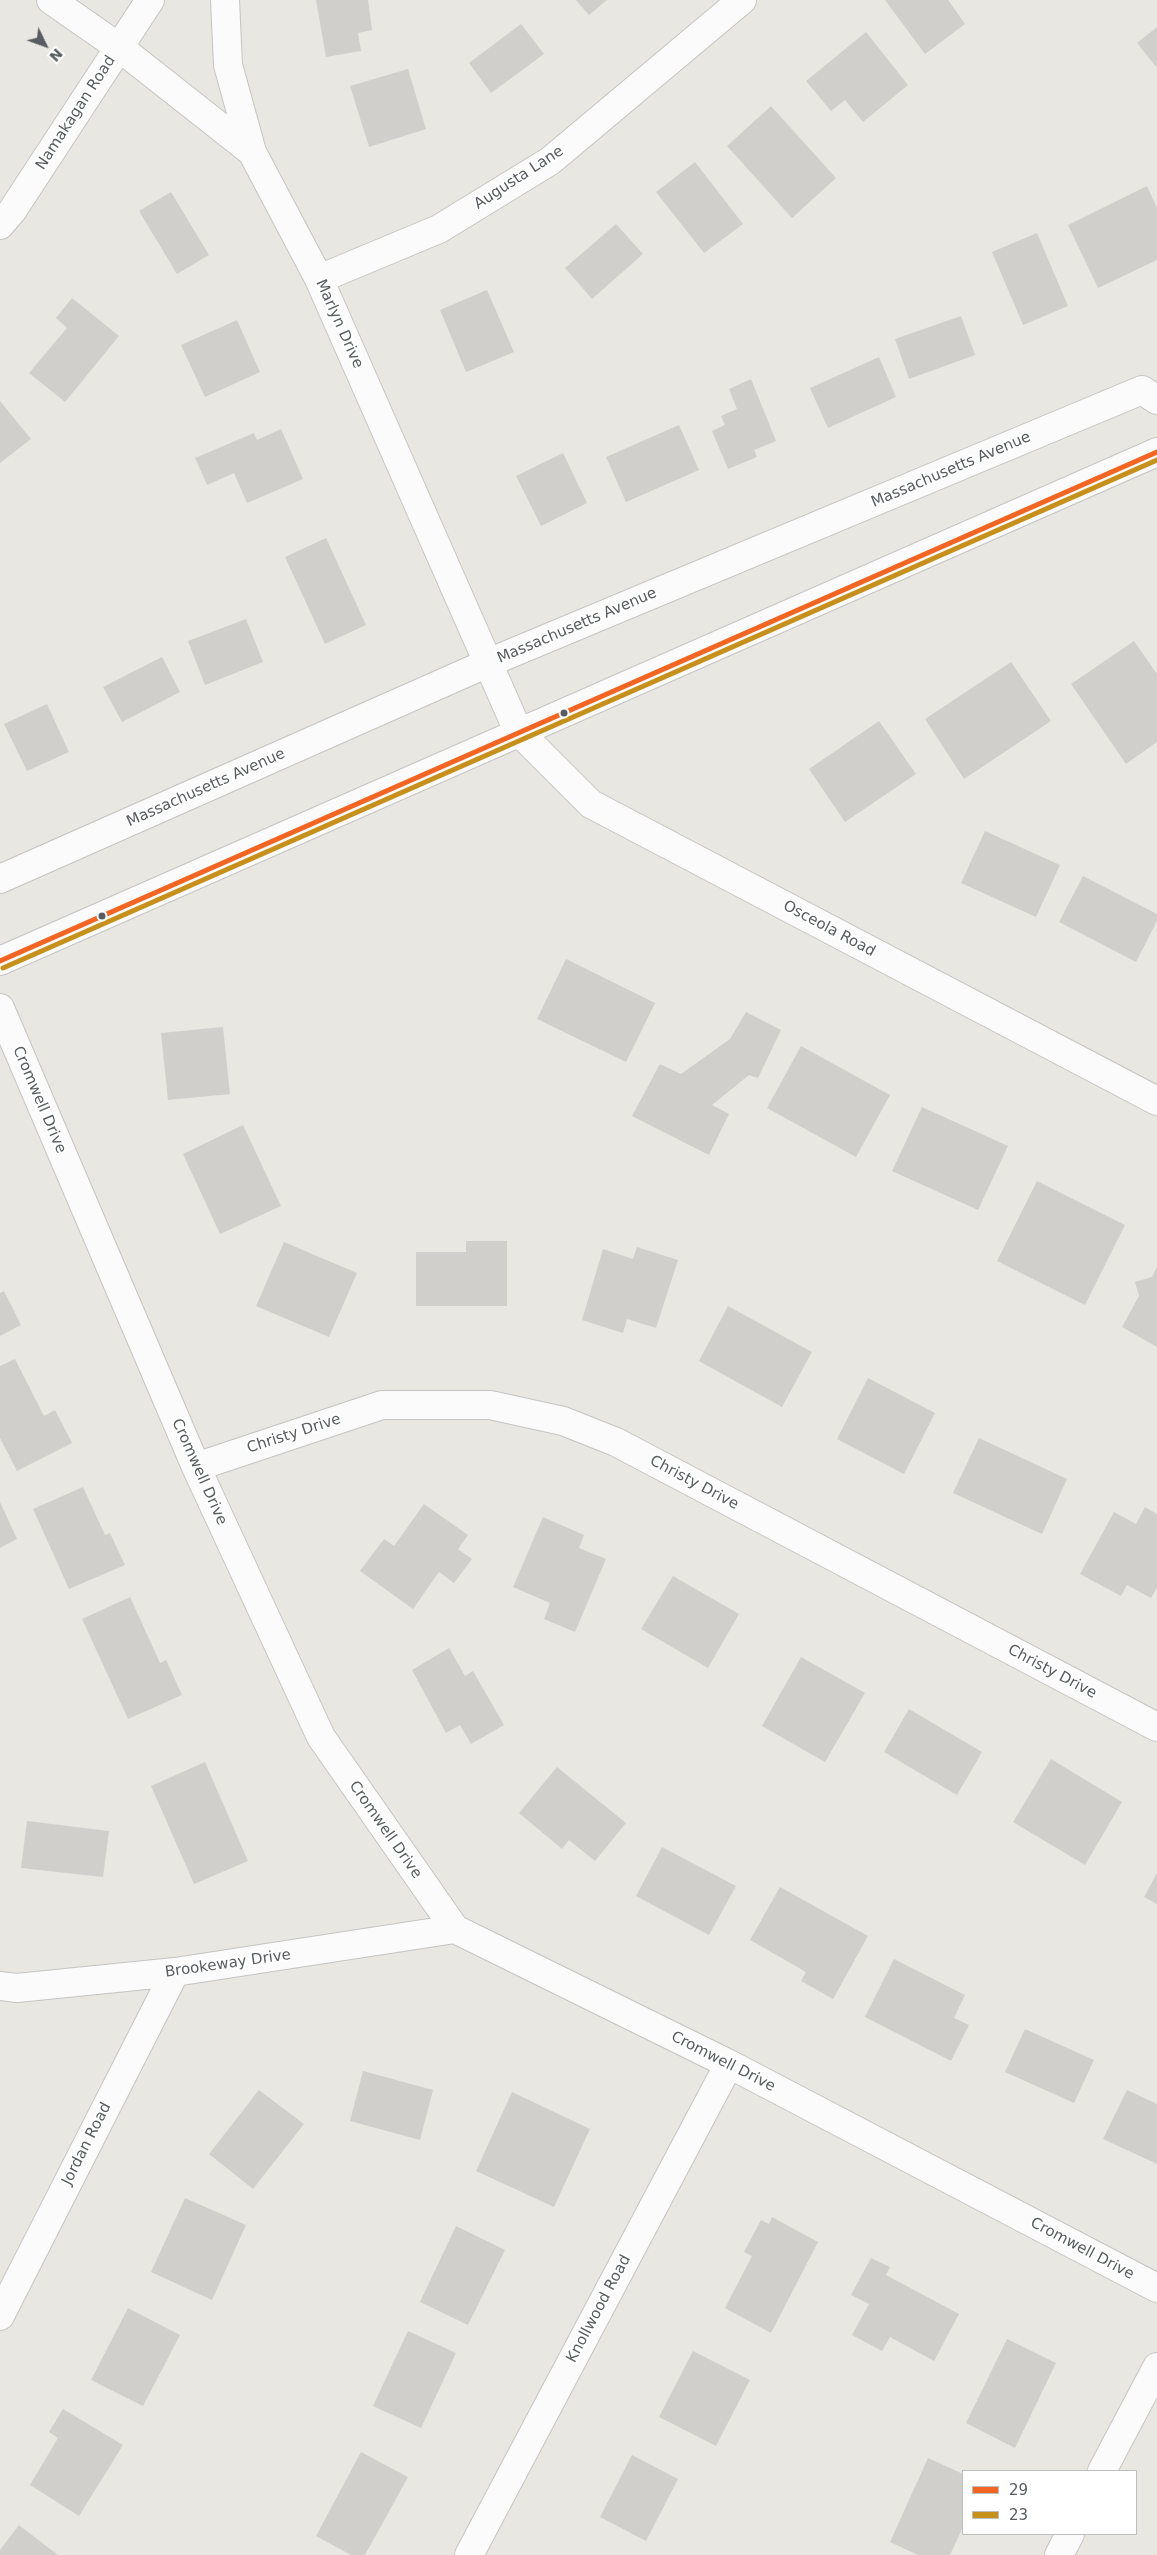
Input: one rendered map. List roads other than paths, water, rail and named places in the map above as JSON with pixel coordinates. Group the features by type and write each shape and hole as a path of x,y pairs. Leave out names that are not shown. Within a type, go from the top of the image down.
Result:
{"street":[{"name":"Marlyn Drive","path":"51,0 120,48 252,152 319,279 518,732"},
{"name":"Namakagan Road","path":"0,225 12,211 150,0"},
{"path":"225,0 228,65 252,152"},
{"name":"Augusta Lane","path":"319,279 440,229 550,161 742,0"},
{"name":"Massachusetts Avenue","path":"0,879 488,663 1142,390 1157,400"},
{"path":"0,961 1157,452"},
{"name":"Osceola Road","path":"518,732 591,804 1157,1101"},
{"name":"Cromwell Drive","path":"0,1008 196,1467 321,1737 455,1929 729,2064 1157,2288"},
{"name":"Christy Drive","path":"196,1467 382,1405 490,1405 564,1421 616,1442 1157,1728"},
{"name":"Brookeway Drive","path":"0,1986 17,1988 175,1972 455,1929"},
{"name":"Jordan Road","path":"0,2316 175,1972"},
{"name":"Knollwood Road","path":"469,2555 729,2064"},
{"path":"1103,2470 1157,2367"},
{"path":"1059,2555 1069,2535"}]}
